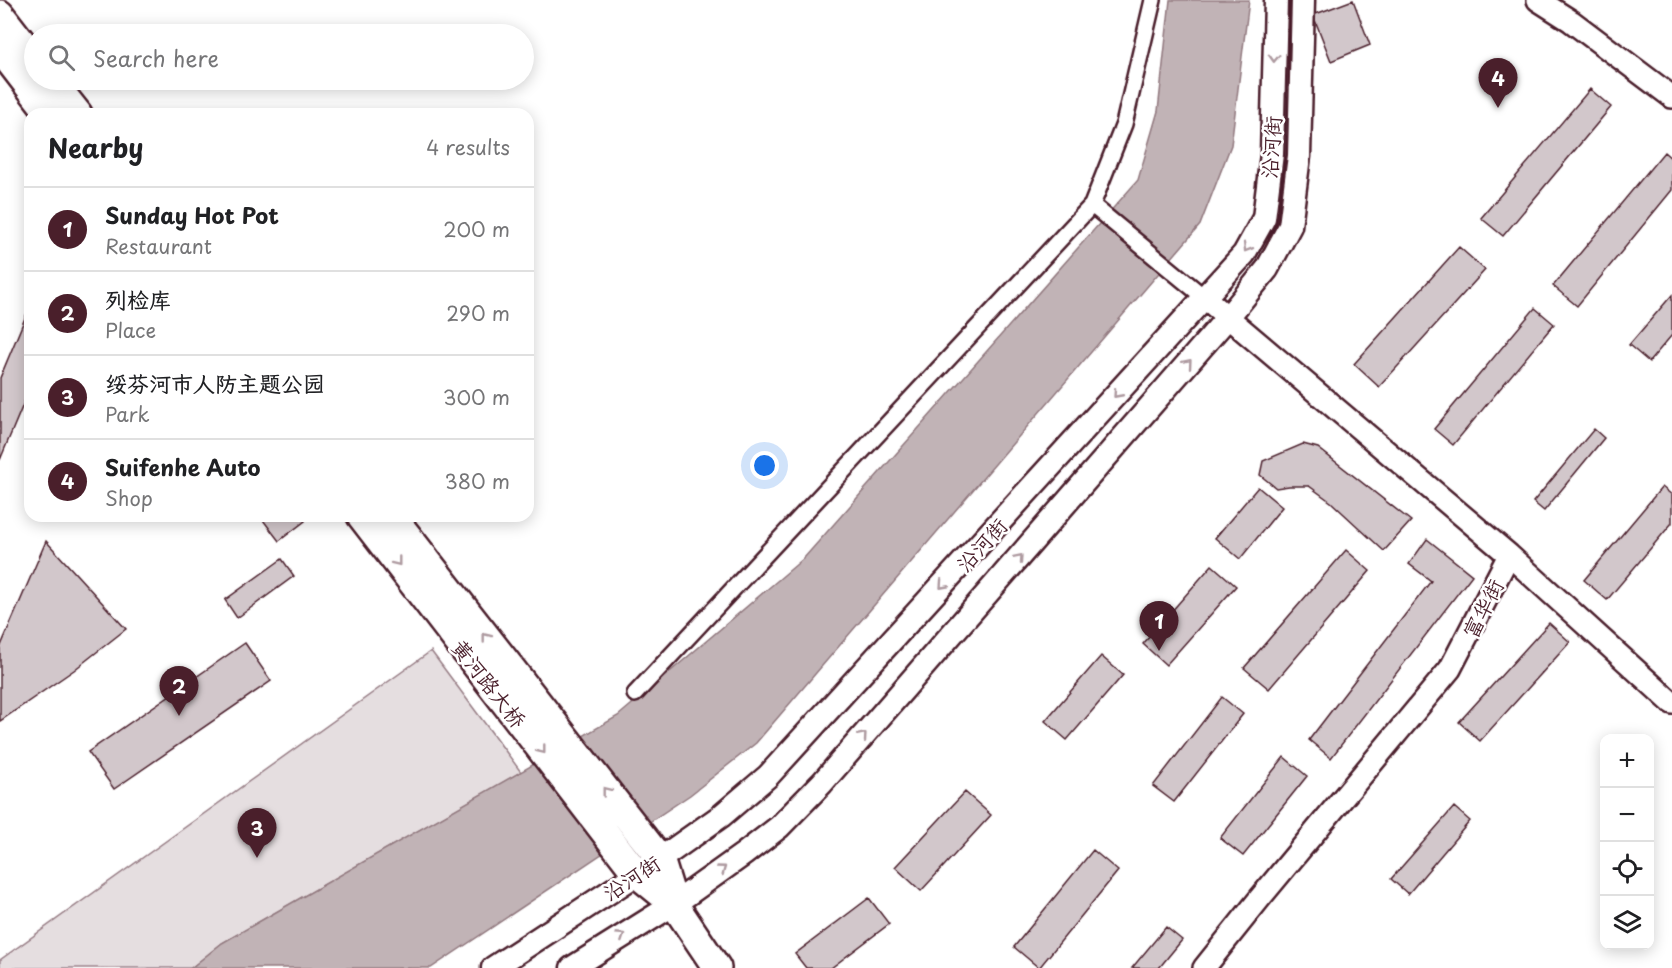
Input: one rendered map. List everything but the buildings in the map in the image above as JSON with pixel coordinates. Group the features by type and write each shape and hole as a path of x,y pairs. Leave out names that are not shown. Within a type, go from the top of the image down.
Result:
{"highway":[{"path":"0,14 24,45"},
{"path":"0,49 24,80"},
{"path":"32,90 45,108"},
{"path":"59,90 73,108"},
{"name":"黄河路大桥","path":"366,522 637,874 674,904"},
{"name":"黄河路大桥","path":"397,522 660,859"},
{"path":"660,859 674,904 717,968"}],"main road":[{"name":"沿河街","path":"494,968 729,811 768,776 1244,254 1264,218 1272,154 1276,0"},
{"name":"沿河街","path":"572,968 674,904 779,827 822,783 1228,317 1267,269 1290,226 1299,156 1303,0"}],"street":[{"path":"635,694 1092,205 1124,124 1153,0"},
{"path":"1538,0 1571,21 1672,97"},
{"path":"1092,205 1205,298"},
{"name":"富华街","path":"1204,968 1450,669 1509,555 1205,298"},
{"path":"1509,555 1672,703"}],"shaded area":[{"path":"1170,0 1249,0 1231,145 1200,225 756,743 690,795 431,968 191,968 222,943 618,716 804,558 1138,180 1158,111"},
{"path":"431,651 521,772 222,943 191,968 0,968 0,960"}],"place":[{"name":"Suifenhe Auto","path":"1498,108"},
{"name":"Sunday Hot Pot","path":"1159,651"},
{"name":"列检库","path":"179,716"},
{"name":"绥芬河市人防主题公园","path":"257,858"}]}
